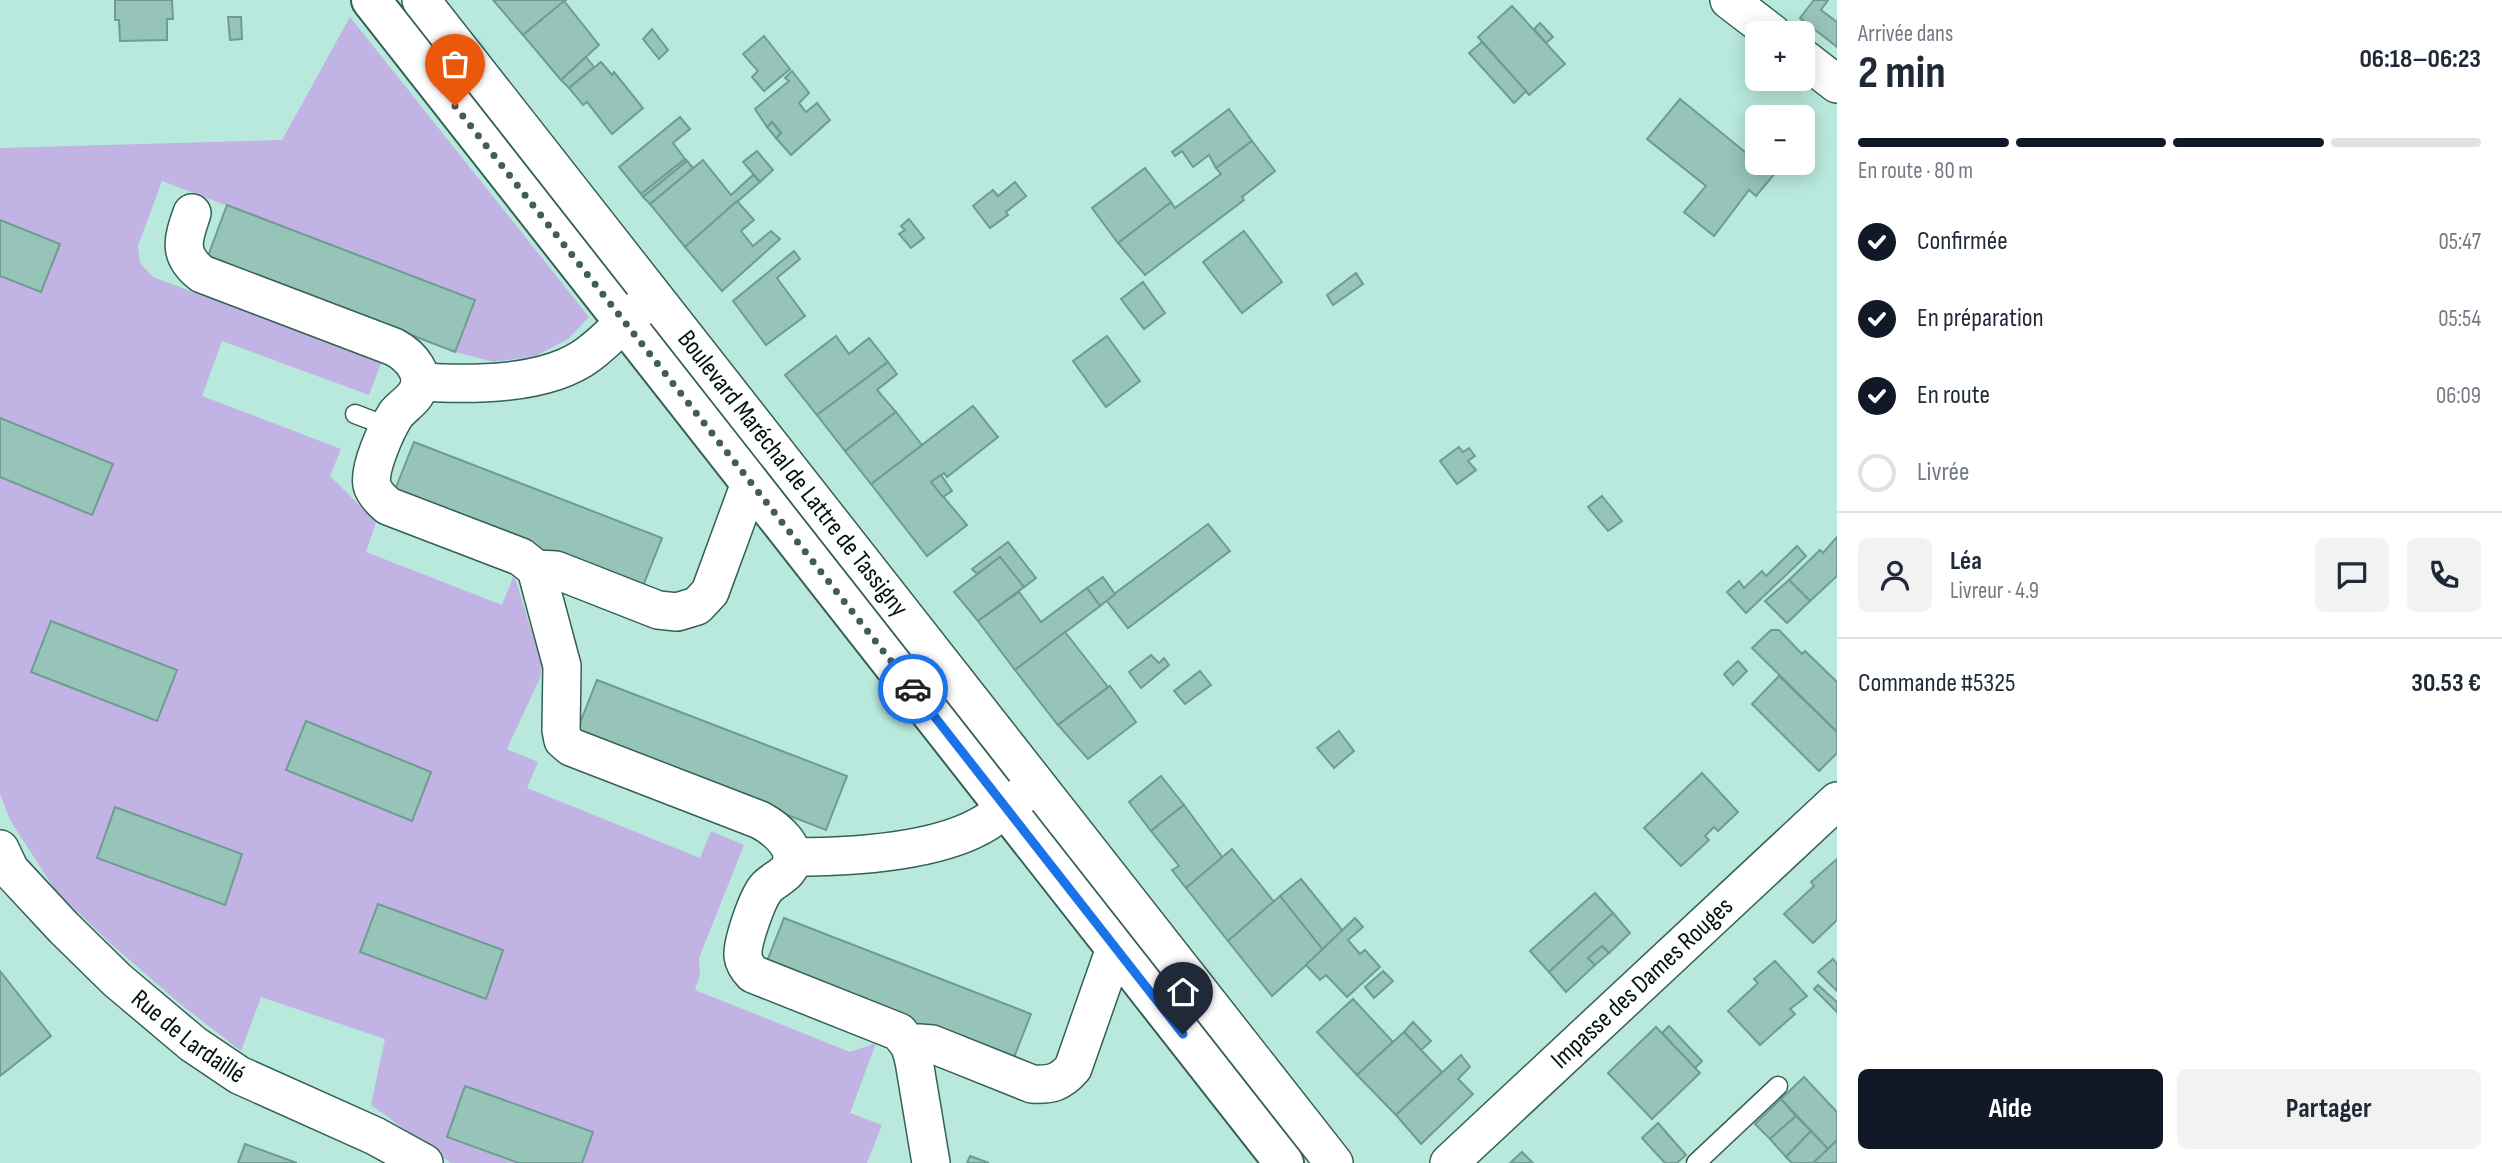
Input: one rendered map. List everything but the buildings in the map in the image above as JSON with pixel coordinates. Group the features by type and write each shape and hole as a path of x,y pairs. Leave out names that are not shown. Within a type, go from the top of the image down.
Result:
{"street":[{"name":"Boulevard Maréchal de Lattre de Tassigny","path":"371,0 1284,1163"},
{"name":"Boulevard Maréchal de Lattre de Tassigny","path":"421,0 1334,1163"},
{"path":"1729,0 1756,21"},
{"path":"1815,67 1837,84"},
{"path":"192,213 184,246 192,267 202,274 394,347 413,361 420,382 473,384 502,381 533,377 565,367 587,356 623,321 654,297"},
{"name":"Boulevard Maréchal de Lattre de Tassigny","path":"420,382 413,398 399,410 372,421 371,478 374,491 383,502 521,557 536,569 556,570 658,610 677,612 697,606 710,592 750,483"},
{"path":"536,569 562,666 561,730 564,740 571,747 760,820 783,835 792,856 787,871 763,892 743,945 746,968 753,974 899,1032 909,1046 928,1135 931,1163"},
{"path":"792,856 855,855 961,835 986,822 1036,784"},
{"name":"Impasse des Dames Rouges","path":"1448,1163 1837,801"},
{"name":"Rue de Lardaillé","path":"3,865 117,980 192,1044 239,1075 375,1136 424,1163"},
{"path":"909,1046 919,1043 932,1044 1032,1084 1048,1085 1063,1081 1073,1068 1115,948"}],"lane":[{"path":"1696,1163 1778,1086"}],"shaded area":[{"path":"350,17 589,317 568,339 536,356 494,362 455,352 475,300 162,181 138,246 140,263 153,277 381,363 369,395 222,341 202,396 341,449 330,476 376,522 366,552 502,605 514,575 542,664 540,678 507,749 538,762 527,788 700,858 711,831 744,845 699,958 700,975 695,990 850,1052 876,1043 850,1113 882,1125 867,1163 451,1163 371,1105 385,1039 261,997 241,1051 179,1003 111,944 55,890 10,820 0,794 0,148 282,140"}],"way so far":[{"path":"455,106 913,689"}],"route":[{"path":"913,689 1183,1034"}]}
